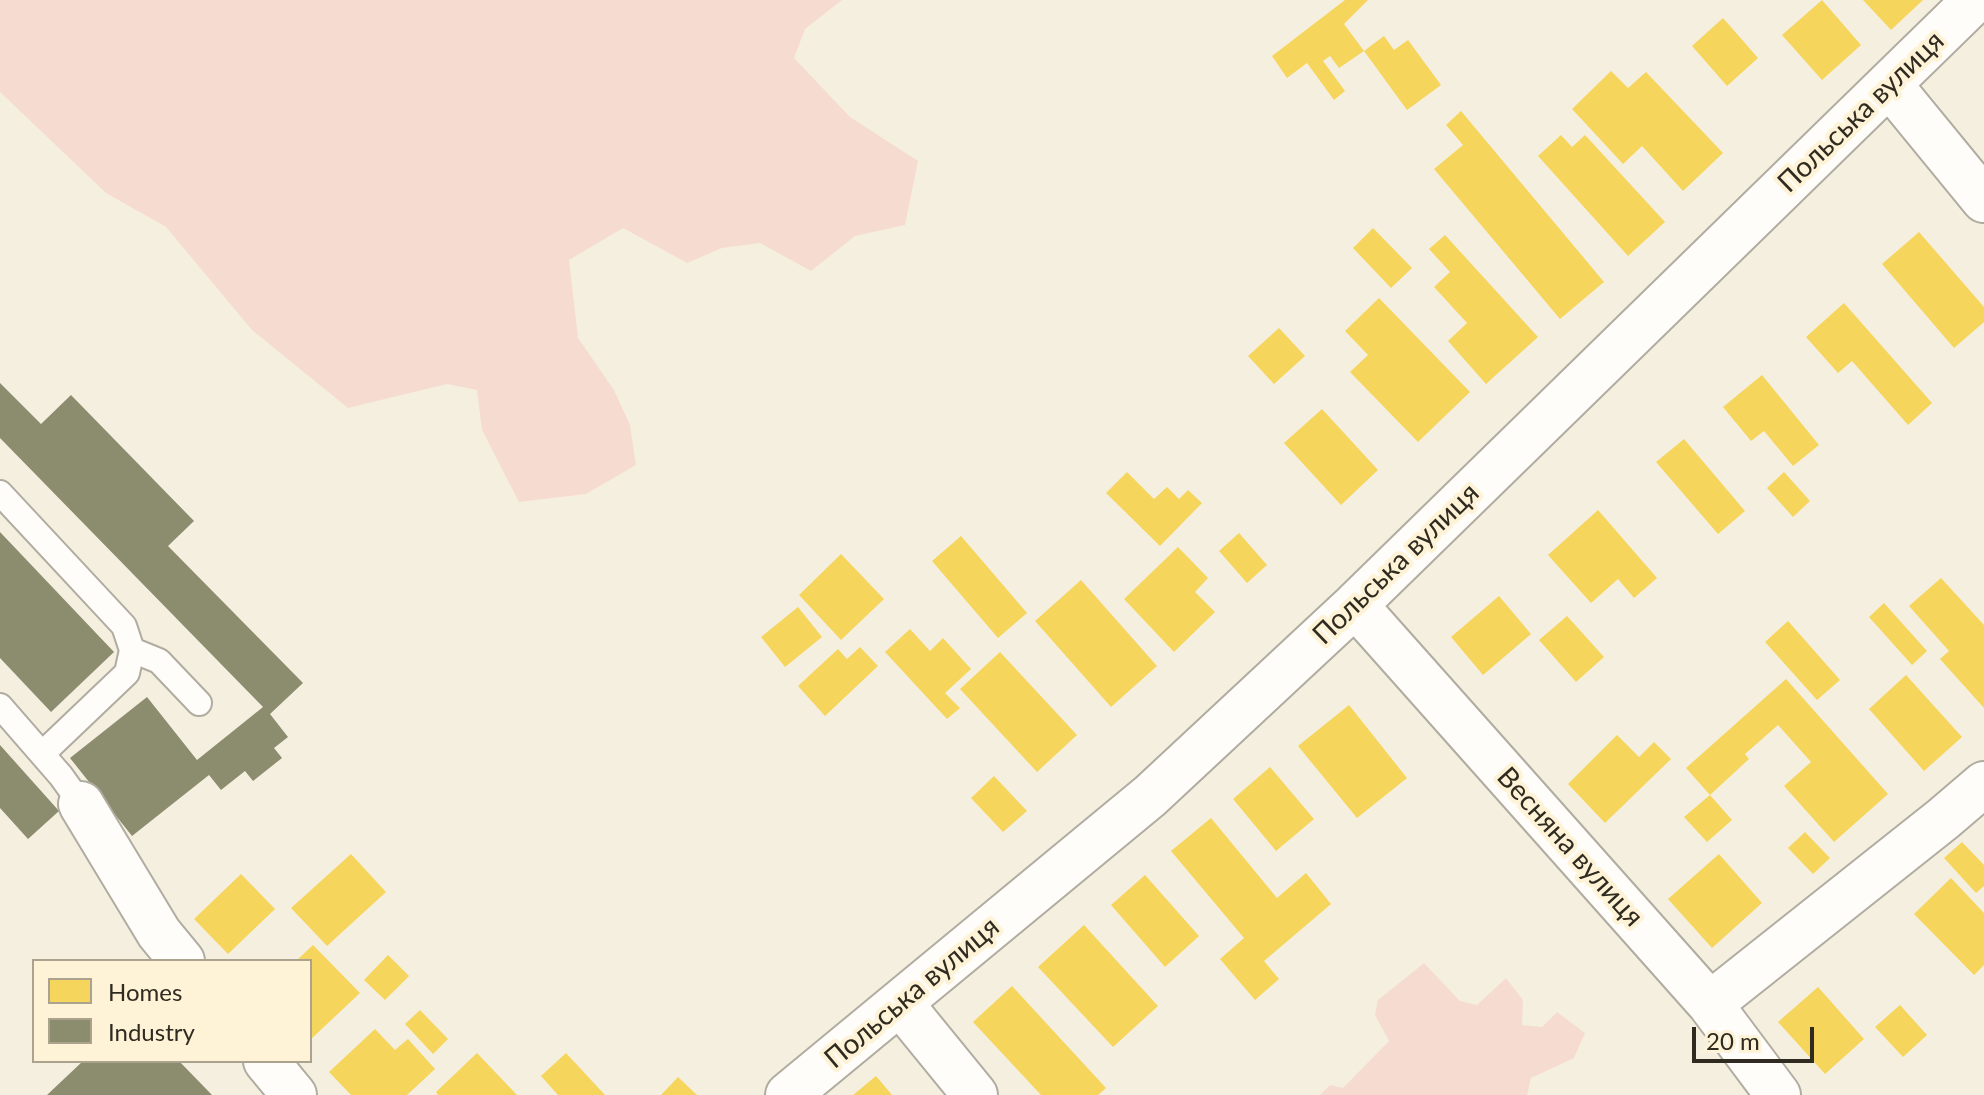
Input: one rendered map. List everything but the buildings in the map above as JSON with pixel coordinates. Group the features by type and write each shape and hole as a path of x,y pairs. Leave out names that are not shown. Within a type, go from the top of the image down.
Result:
{"street":[{"name":"Польська вулиця","path":"788,1095 1150,796 1355,605 1975,0"},
{"path":"1889,84 1984,200"},
{"name":"Весняна вулиця","path":"1355,605 1710,1004 1778,1095"},
{"path":"1710,1004 1984,784"},
{"path":"81,804 159,933 180,959"},
{"path":"900,1003 975,1095"},
{"path":"268,1063 294,1095"}],"lane":[{"path":"0,493 124,626 132,650 127,673 42,754"},
{"path":"132,650 159,661 199,703"},
{"path":"0,706 81,804"}],"shaded area":[{"path":"0,0 842,0 805,29 794,58 850,117 918,161 905,225 855,236 811,271 760,243 722,248 687,263 623,228 569,260 578,338 614,390 630,425 636,465 586,494 519,502 482,430 477,390 447,384 348,408 252,330 166,227 106,193 0,92"},
{"path":"1424,963 1460,1001 1477,1005 1506,978 1523,1000 1522,1025 1542,1027 1557,1012 1585,1033 1574,1058 1531,1078 1527,1095 1320,1095 1330,1085 1343,1088 1389,1041 1375,1015 1378,1000"}]}
